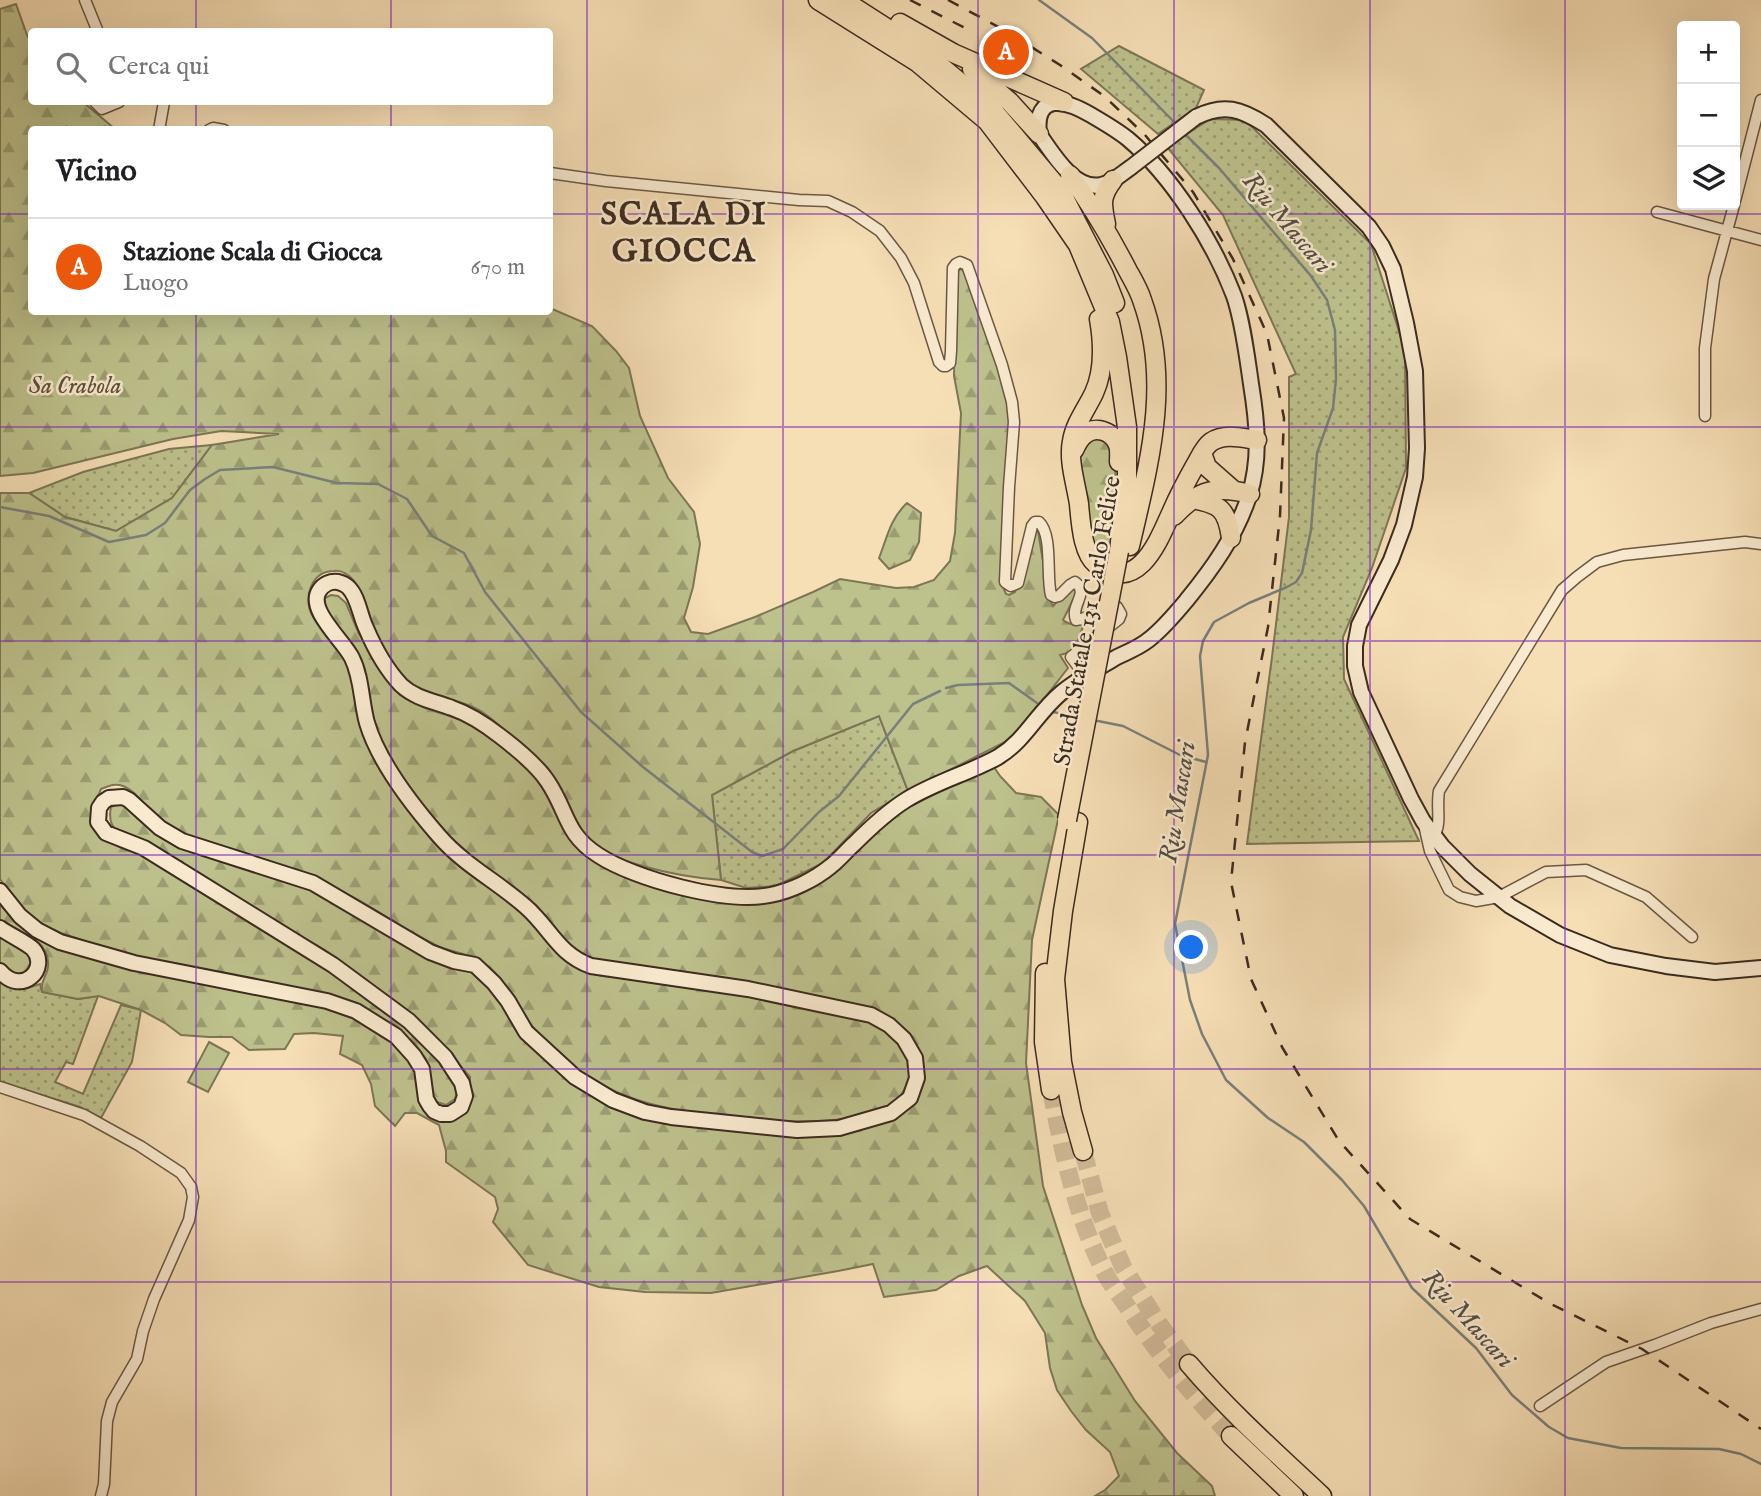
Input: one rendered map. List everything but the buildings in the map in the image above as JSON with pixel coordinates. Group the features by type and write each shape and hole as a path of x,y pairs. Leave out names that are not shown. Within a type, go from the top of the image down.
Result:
{"highway":[{"name":"Strada Statale 131 Carlo Felice","path":"818,0 917,62 987,121 1045,197 1078,246 1110,322 1117,357 1127,427 1125,548"},
{"name":"Strada Statale 131 Carlo Felice","path":"843,0 921,50 992,109 1060,190 1104,275 1120,317 1130,356 1137,426 1138,483 1044,979 1044,1042 1051,1090"},
{"path":"850,0 873,8 953,53 1064,102"},
{"path":"953,53 1010,102 1039,134"},
{"path":"1070,175 1111,237"},
{"path":"1112,180 1102,203 1105,222 1142,299 1152,336 1158,384 1151,456 1125,548"},
{"path":"1078,246 1085,279 1099,321 1102,342 1096,390 1076,429 1071,456 1084,541 1092,561 1114,573 1127,572 1143,564 1156,547 1183,487 1211,442 1231,436 1257,440"},
{"path":"1071,456 1080,439 1088,432 1105,431 1114,437 1119,449 1125,548"},
{"path":"1202,453 1207,467 1232,489"},
{"path":"1165,526 1185,504 1208,491 1232,489 1250,494"},
{"path":"1192,499 1210,502 1222,510 1229,522 1231,538"},
{"name":"Strada Statale 131 Carlo Felice","path":"1072,821 1055,979 1062,1062 1083,1151"},
{"path":"1189,1364 1247,1427 1322,1496"},
{"path":"1231,1436 1294,1496"}],"main road":[{"path":"0,891 20,916 37,930 60,942 134,963 327,1001 356,1011 396,1036 414,1056 422,1069 427,1101 434,1111 450,1114 461,1107 465,1096 462,1083 445,1057 409,1021 333,965 144,848 106,833 98,822 99,808 109,798 123,797 160,828 182,841 313,883 430,952 475,965 508,1001 526,1032 575,1077 613,1100 671,1117 797,1130 839,1128 891,1113 911,1098 917,1078 915,1058 904,1040 889,1025 871,1015 748,989 591,967 575,960 523,905 466,862 442,839 400,786 378,750 367,722 354,661 318,610 318,593 323,586 333,582 350,588 367,632 402,686 423,700 454,709 497,733 544,775 558,798 568,825 580,842 600,857 635,873 681,888 734,896 767,896 797,887 830,867 883,816 912,796 995,758 1020,742 1052,701 1084,676 1144,643 1169,621 1206,576 1231,538 1250,494 1257,440 1256,417 1235,299 1205,236 1169,181 1128,138 1087,112 1064,102 1050,104 1041,112 1038,120 1039,134 1070,175 1091,186 1112,180 1130,168 1196,117 1211,110 1227,109 1248,113 1266,125 1369,227 1393,269 1415,371 1415,477 1404,525 1391,560 1359,625 1355,666 1361,692 1371,716 1423,821 1470,874 1510,906 1560,935 1610,955 1666,966 1715,972 1761,968"},
{"path":"0,928 31,948 36,953 38,963 32,977 22,982 10,980 0,971"}],"street":[{"path":"85,0 96,28"},
{"path":"1740,180 1761,100"},
{"path":"160,126 163,105"},
{"path":"553,173 828,201 852,212 880,231 901,258 914,282 939,362 943,366 950,363 953,268 958,262 967,265 1012,402 1014,422 1006,582 1011,586 1018,583 1032,526 1039,522 1043,526 1049,555 1051,595 1059,596 1075,582 1081,588 1074,611 1076,620 1117,607 1121,614 1119,619 1071,657 1084,676"},
{"path":"1705,416 1705,348 1714,279 1732,210"},
{"path":"1657,212 1761,240"},
{"path":"1434,835 1439,828 1438,792 1562,590 1597,562 1623,555 1745,542 1761,544"},
{"path":"1423,821 1430,851 1449,890 1460,897 1476,901 1499,897 1546,872 1586,870 1646,897 1692,937"},
{"path":"0,1087 84,1115 140,1146 181,1173 191,1187 193,1197 189,1220 154,1299 137,1359 111,1402 101,1496"},
{"path":"1540,1406 1606,1362 1711,1323 1761,1309"}],"green space":[{"name":"Sa Crabola","path":"16,4 28,36 28,105 87,105 111,126 28,126 28,315 553,315 553,309 592,326 629,368 640,416 668,478 694,512 700,544 693,587 684,618 691,632 708,634 755,617 840,579 896,588 914,587 934,580 950,561 955,533 961,413 954,376 956,278 961,269 965,272 987,330 1006,393 1011,431 1000,580 1006,594 1015,592 1037,525 1049,598 1053,606 1072,586 1076,589 1075,596 1063,620 1084,624 1074,651 1060,655 1068,668 1009,740 908,791 879,716 793,751 712,795 721,880 645,867 607,852 579,831 548,768 494,721 475,708 419,690 400,676 381,646 360,592 354,581 345,573 334,571 320,575 311,587 308,601 312,615 344,656 399,794 519,907 567,961 593,974 700,986 880,1024 905,1051 910,1067 907,1084 893,1103 866,1115 838,1119 768,1120 732,1118 668,1108 625,1095 588,1077 560,1055 534,1029 501,980 478,960 434,944 321,882 168,827 156,819 133,792 120,785 101,789 92,811 102,837 123,849 143,853 308,955 392,1013 452,1073 457,1091 455,1099 446,1105 437,1102 433,1098 426,1059 414,1043 383,1020 345,1000 130,956 61,933 35,921 19,906 0,879 0,493 29,493 65,517 116,531 172,498 212,445 279,434 221,431 173,439 33,473 0,476 0,9"},
{"path":"1119,46 1204,90 1196,108 1158,134 1081,69"},
{"path":"1210,119 1245,120 1371,244 1405,350 1406,468 1372,568 1343,637 1344,679 1419,841 1247,844 1289,517 1289,377 1296,374 1223,215 1167,147"},
{"path":"1091,437 1108,437 1116,462 1116,525 1107,561 1097,554 1094,546 1078,452"},
{"path":"212,445 172,498 116,531 65,517 29,493 83,472 169,449"},
{"path":"907,503 921,513 919,542 910,560 889,569 879,558 893,522"},
{"path":"338,596 346,603 359,634 400,695 425,708 468,722 493,737 544,785 572,842 595,859 635,878 687,896 750,904 810,886 849,859 905,809 994,767 1016,793 1041,797 1059,815 1032,940 1026,1063 1043,1186 1082,1305 1096,1338 1135,1401 1177,1453 1212,1486 1215,1496 1095,1496 1119,1476 1110,1452 1086,1430 1057,1390 1050,1368 1045,1333 1025,1301 987,1266 959,1276 936,1290 884,1297 873,1264 711,1293 645,1292 599,1287 528,1265 493,1222 498,1209 495,1197 446,1162 439,1125 417,1113 405,1113 395,1126 375,1106 371,1084 362,1065 340,1054 343,1036 294,1034 285,1049 249,1050 232,1037 181,1035 141,1010 99,996 78,999 42,992 48,958 39,943 0,921 0,904 17,924 46,942 350,1013 399,1046 411,1061 420,1104 427,1111 442,1116 470,1098 470,1077 435,1037 325,950 254,910 157,848 117,831 110,817 111,807 125,804 154,830 313,887 473,969 576,1086 703,1126 757,1133 819,1135 865,1128 888,1121 905,1110 917,1095 902,1028 587,960 568,946 536,905 484,867 443,831 396,772 376,733 363,669 355,648 324,608 325,598"},
{"path":"879,716 908,791 871,813 823,863 776,886 746,888 721,880 712,795 793,751"},
{"path":"0,934 22,946 32,957 31,968 18,977 0,964"},
{"path":"0,979 10,987 19,989 40,984 42,992 78,999 98,996 73,1064 66,1062 55,1082 83,1094 121,1005 141,1010 132,1062 101,1118 80,1107 0,1082"},
{"path":"209,1042 229,1053 208,1092 188,1082"}],"waterway":[{"name":"Riu Mascari","path":"1039,0 1092,38 1176,124"},
{"name":"Riu Mascari","path":"1183,132 1219,168 1311,276 1327,300 1335,330 1336,379 1333,408 1317,453 1311,530 1302,573 1296,582 1214,622 1203,641 1200,656 1208,755 1175,924 1190,1000 1202,1034 1226,1080 1268,1118 1304,1142 1342,1180 1364,1206 1412,1288 1476,1348 1512,1395 1549,1427 1568,1438 1621,1448 1719,1449 1741,1454 1761,1464"},
{"path":"0,507 49,516 109,542 146,535 165,523 190,490 220,470 273,467 337,483 378,484 407,499 432,536 464,553 485,592 581,712 643,767 752,852 762,856 783,849 819,812 839,796 913,704 940,691"},
{"path":"946,688 1009,683 1037,703"},
{"path":"1049,711 1080,718"},
{"path":"1093,720 1123,726 1180,755 1206,762"}],"tunnel":[{"path":"1051,1090 1079,1208 1106,1275 1163,1357 1231,1436"},
{"path":"1083,1151 1100,1213 1123,1267 1159,1324 1189,1364"}],"railway":[{"path":"910,0 969,30"},
{"path":"948,0 1006,31 1060,65 1104,96 1145,135 1193,192 1233,259 1267,334 1284,418 1280,516 1268,627 1245,742 1231,882 1251,979 1282,1047 1339,1141 1410,1219 1549,1303 1642,1349 1761,1429"}],"place":[{"name":"Stazione Scala di Giocca","path":"1006,52"}],"district":[{"name":"SCALA DI GIOCCA","path":"684,234"}]}
